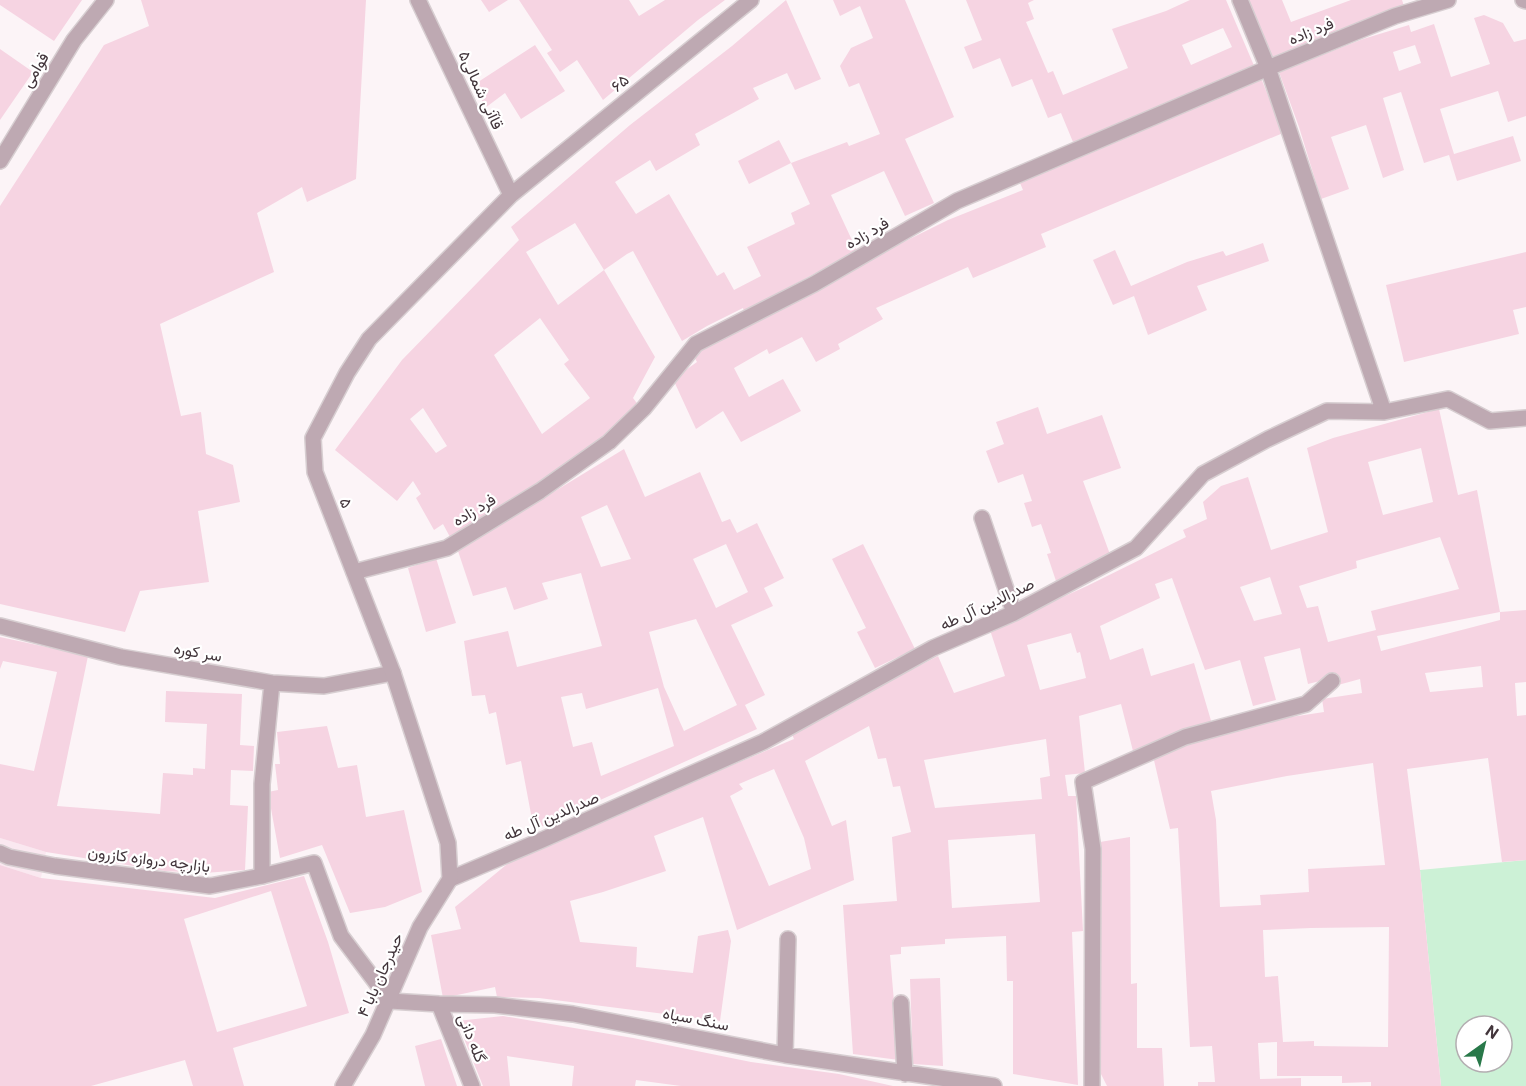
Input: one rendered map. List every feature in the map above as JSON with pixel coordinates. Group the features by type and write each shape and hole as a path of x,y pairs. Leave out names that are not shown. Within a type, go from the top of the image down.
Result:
{"street":[{"name":"قوامی","path":"0,161 74,40 106,0"},
{"name":"قاآنی شمالی۵","path":"418,0 511,195"},
{"name":"۶۵","path":"511,195 751,0"},
{"path":"1240,0 1268,68 1384,412"},
{"name":"فرد زاده","path":"354,572 447,548 540,491 609,442 644,408 696,344 814,284 957,201 1395,16 1448,0"},
{"name":"۵","path":"450,879 448,843 393,673 315,471 313,438 347,373 369,339 511,195"},
{"name":"صدرالدین آل طه","path":"450,879 763,742 933,648 1014,613 1136,548 1203,474 1326,411 1384,412 1448,399 1490,421 1526,418"},
{"path":"982,518 1014,613"},
{"name":"سر کوره","path":"0,626 121,657 272,683 324,686 393,673"},
{"path":"1092,1086 1093,849 1083,782 1185,738 1306,704 1332,681"},
{"path":"262,876 262,784 272,683"},
{"name":"بازارچه دروازه کازرون","path":"0,853 9,857 55,866 210,886 314,863 341,936 390,1001"},
{"name":"حیدرجان بابا ۴","path":"343,1086 374,1035 420,927 450,879"},
{"path":"785,1055 788,939"},
{"name":"سنگ سیاه","path":"390,1001 495,1005 573,1014 785,1055 994,1086"},
{"path":"901,1002 905,1074"},
{"name":"گله دانی","path":"439,1004 472,1086"}],"shaded area":[{"path":"0,838 46,852 41,878 0,865"}],"green space":[{"path":"1526,860 1526,1086 1441,1086 1420,870"}],"building":[{"path":"0,0 82,0 54,41 0,5"},
{"path":"141,0 366,0 356,179 307,202 302,187 257,213 274,272 160,324 181,416 201,412 206,454 233,465 240,502 198,511 209,582 140,591 125,632 0,604 0,206 104,45 149,26"},
{"path":"481,0 508,0 489,12"},
{"path":"519,0 629,0 639,16 665,0 725,0 603,100 577,60 560,72 547,53 552,50"},
{"path":"786,0 821,79 795,90 787,73 753,88 759,99 695,134 700,145 656,171 650,160 615,182 636,214 669,194 717,276 724,272 734,290 761,276 747,247 795,224 791,213 810,204 791,163 847,142 849,146 880,134 859,83 849,87 840,66 851,48 873,38 860,6 840,16 833,0 905,0 954,117 905,139 934,203 905,216 884,171 831,195 857,251 744,311 743,308 707,326 682,341 633,251 604,270 655,357 633,398 639,406 594,446 567,466 450,537 443,524 434,530 416,498 421,494 413,481 397,501 335,450 402,360 519,240 511,227 630,125 732,46","holes":["575,223 604,270 558,305 526,252","540,318 569,360 564,364 590,398 542,434 494,355","423,408 447,446 436,453 410,419"]},
{"path":"966,0 1034,0 1028,3 1034,19 1026,22 1048,73 1053,71 1063,95 1128,68 1112,29 1166,11 1190,0 1226,0 1255,68 1073,142 1061,113 1048,118 1032,79 1012,87 1000,58 973,69 964,47 982,40","holes":["1223,28 1232,47 1191,65 1182,45"]},
{"path":"1249,0 1282,0 1291,22 1351,0 1402,0 1404,6 1272,60"},
{"path":"1484,15 1503,23 1514,42 1526,39 1526,116 1508,122 1498,91 1440,109 1454,154 1513,136 1521,161 1457,181 1449,155 1424,163 1401,92 1383,98 1404,170 1383,178 1366,125 1331,137 1349,189 1321,199 1279,72 1363,39 1409,25 1411,32 1434,24 1451,77 1490,64 1474,18","holes":["1415,45 1421,63 1399,71 1393,52"]},
{"path":"535,45 565,91 521,119 505,93 485,108 475,84"},
{"path":"0,49 33,72 0,120"},
{"path":"1261,78 1283,133 1041,234 1046,247 973,278 968,267 876,308 883,319 838,344 840,349 816,362 802,337 769,354 767,349 734,368 749,397 783,379 801,411 741,442 723,411 696,429 673,379 697,362 693,355 853,267 948,220 1023,190 1020,183 1133,135 1132,131"},
{"path":"779,140 791,163 749,184 738,161"},
{"path":"1263,243 1269,261 1197,286 1207,310 1148,335 1134,296 1113,305 1093,260 1115,250 1131,286 1187,262 1223,251 1226,256"},
{"path":"1526,252 1526,307 1513,310 1519,334 1404,362 1386,285"},
{"path":"1038,407 1047,434 1102,415 1121,468 1083,481 1111,557 1057,584 1047,554 1051,553 1041,524 1032,527 1024,503 1032,501 1023,474 998,483 986,451 1004,444 996,422"},
{"path":"1439,409 1458,495 1477,490 1500,612 1526,610 1526,682 1515,683 1517,716 1526,715 1526,860 1502,862 1488,758 1407,769 1420,870 1441,1086 1371,1086 1371,1082 1342,1083 1342,1076 1277,1076 1277,1042 1258,1043 1260,1079 1301,1078 1301,1086 1198,1086 1198,1082 1215,1082 1212,1046 1190,1047 1178,828 1170,829 1153,756 1199,739 1278,719 1324,712 1322,699 1362,693 1360,679 1338,685 1336,677 1308,684 1300,648 1264,657 1276,700 1253,706 1240,660 1205,670 1172,578 1155,584 1160,598 1100,626 1110,660 1143,648 1151,676 1194,663 1212,724 1170,736 1133,751 1121,704 1079,716 1085,773 1065,775 1068,796 1076,796 1083,931 1072,932 1078,1085 1013,1074 1013,981 1007,981 1006,936 945,939 945,944 901,947 901,954 890,955 899,1060 853,1054 843,905 897,901 892,837 911,832 900,786 893,787 886,758 878,759 869,726 805,761 832,826 846,820 854,880 737,930 703,817 654,836 666,871 570,901 580,942 637,947 636,967 693,973 698,936 728,930 731,941 720,1021 539,998 497,997 495,987 443,998 431,935 461,929 455,907 517,856 794,739 791,732 938,656 954,693 1005,676 990,630 1087,586 1186,537 1183,530 1207,519 1203,502 1221,486 1248,477 1271,550 1328,532 1307,448 1333,438","holes":["1421,448 1433,502 1383,515 1368,462","1440,537 1459,589 1371,611 1376,630 1328,642 1318,606 1307,608 1299,586 1357,568 1356,561","1270,577 1282,614 1254,621 1240,587","1500,612 1500,620 1381,651 1377,636","1071,633 1077,653 1080,652 1086,678 1040,690 1027,645","1481,666 1483,687 1430,692 1425,673","1046,739 1050,776 1040,778 1042,799 935,808 924,760","1373,763 1385,865 1308,869 1309,892 1260,895 1261,905 1220,907 1216,820 1211,791 1287,776","774,769 804,838 811,869 769,886 730,796 743,789 739,784","1035,834 1040,902 952,908 948,840","1389,927 1388,1047 1314,1046 1314,1041 1283,1042 1278,976 1265,977 1263,930"]},
{"path":"624,449 645,497 700,472 722,522 730,519 737,533 757,523 784,578 764,588 773,606 731,625 765,695 745,705 757,729 534,830 521,761 506,765 496,712 489,714 485,695 472,696 464,641 508,631 517,667 602,646 581,573 542,583 548,599 514,610 506,587 473,596 457,548","holes":["607,505 631,559 601,567 581,517","726,544 748,592 716,608 693,559","696,619 737,705 684,731 664,687 649,632","658,688 674,746 601,776 592,742 573,747 561,697 582,693 586,709"]},
{"path":"863,544 915,649 875,668 857,632 866,628 832,559"},
{"path":"436,558 456,623 426,632 408,568"},
{"path":"0,637 88,656 57,806 160,814 163,773 193,775 193,768 205,769 207,724 165,722 166,691 242,694 240,745 254,746 253,771 231,770 230,805 248,806 245,870 204,873 165,871 46,852 0,838 0,764 34,771 57,672 3,661 0,669"},
{"path":"327,726 338,768 357,765 366,817 404,810 422,892 385,907 350,913 322,845 280,858 268,792 278,790 275,764 280,764 277,732"},
{"path":"1130,837 1131,984 1137,983 1137,1048 1162,1048 1164,1086 1107,1086 1100,1072 1098,1047 1100,842"},
{"path":"0,865 41,878 215,898 304,876 328,942 349,1013 233,1048 244,1086 193,1086 185,1060 91,1086 0,1086","holes":["271,891 307,1006 217,1032 184,919"]},
{"path":"940,978 943,1066 913,1064 910,979"},
{"path":"503,1016 633,1038 751,1062 839,1074 893,1086 681,1086 636,1080 635,1086 572,1086 574,1066 507,1056 510,1086 483,1086 457,1021"},
{"path":"441,1039 457,1086 425,1086 415,1046"}]}
